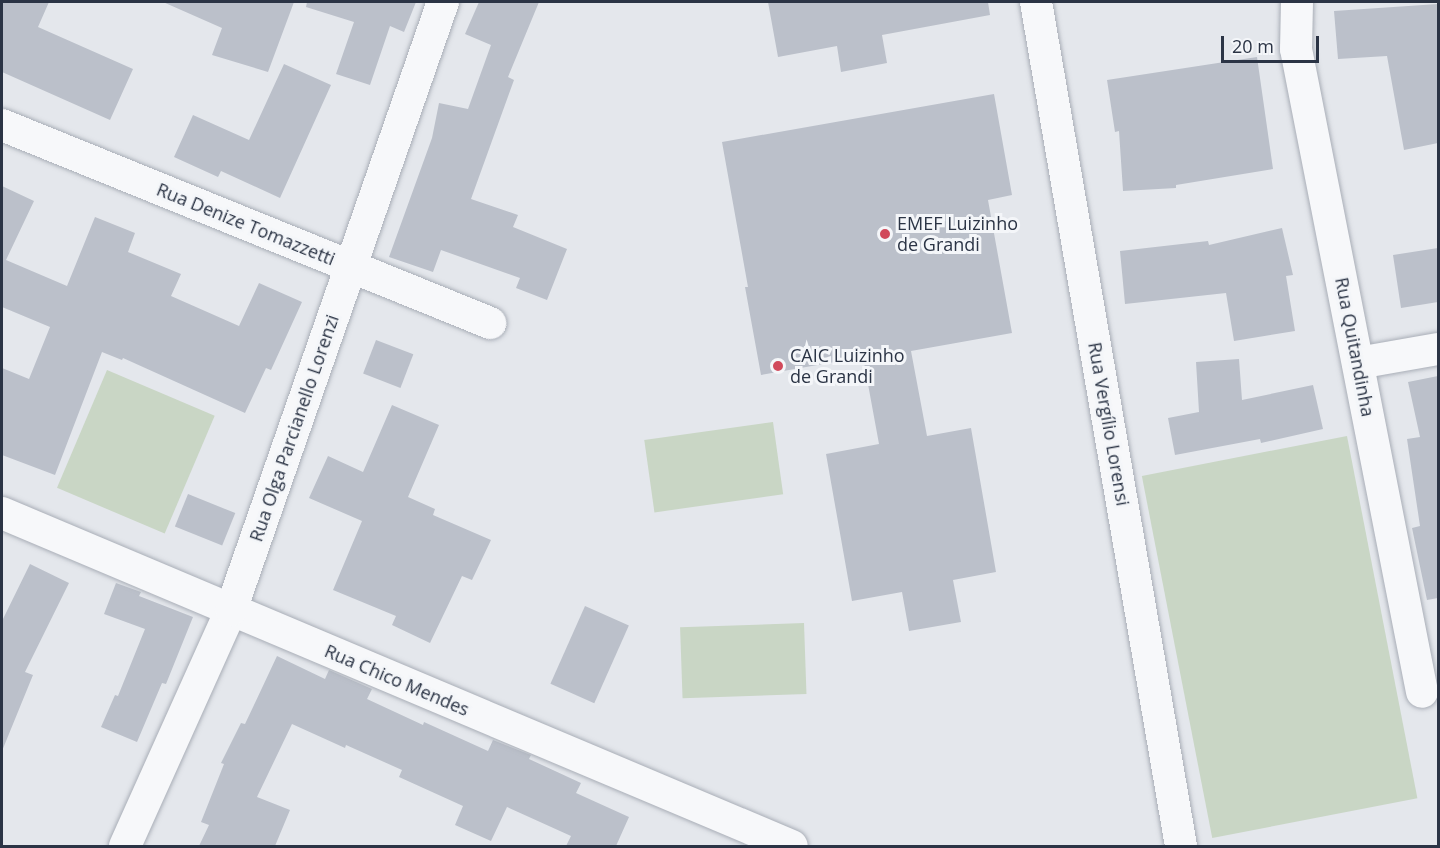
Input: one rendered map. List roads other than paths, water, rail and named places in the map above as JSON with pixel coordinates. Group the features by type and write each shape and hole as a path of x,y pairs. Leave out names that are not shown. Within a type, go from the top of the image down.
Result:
{"street":[{"name":"Rua Olga Parcianello Lorenzi","path":"125,846 231,610 443,2"},
{"name":"Rua Vergílio Lorensi","path":"1036,2 1181,846"},
{"name":"Rua Quitandinha","path":"1297,2 1296,49 1422,692"},
{"name":"Rua Denize Tomazzetti","path":"2,125 489,323"},
{"path":"1358,363 1438,349"},
{"name":"Rua Chico Mendes","path":"2,513 792,846"}],"place":[{"name":"EMEF Luizinho de Grandi","path":"885,234"},
{"name":"CAIC Luizinho de Grandi","path":"778,366"}]}
